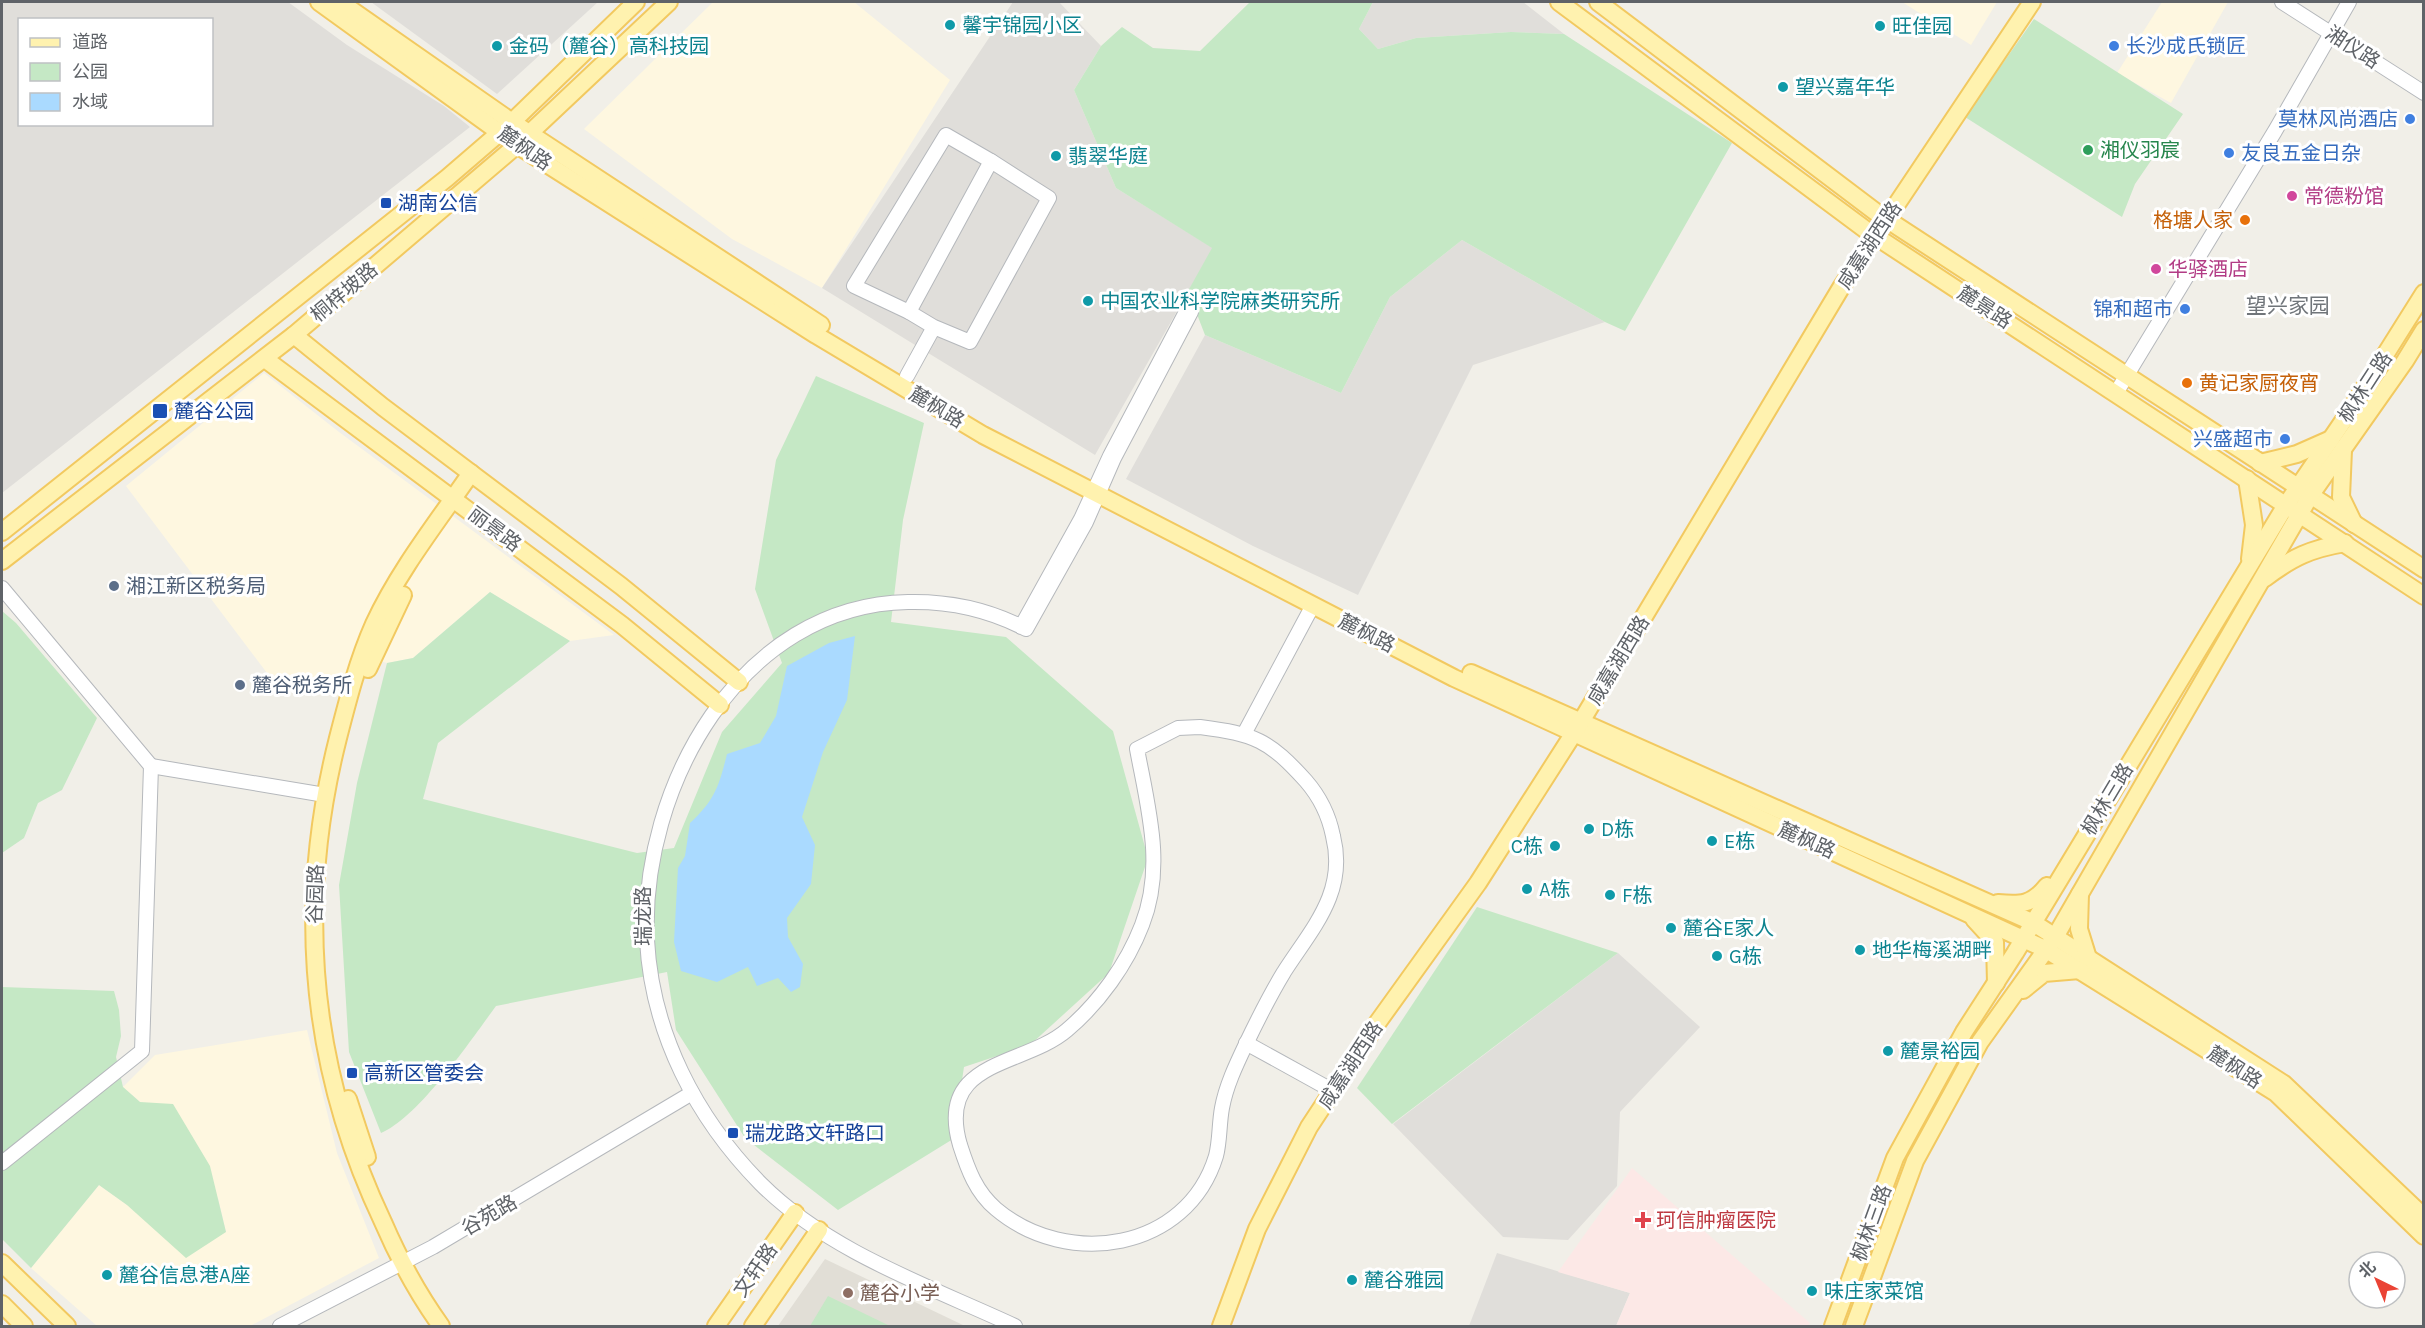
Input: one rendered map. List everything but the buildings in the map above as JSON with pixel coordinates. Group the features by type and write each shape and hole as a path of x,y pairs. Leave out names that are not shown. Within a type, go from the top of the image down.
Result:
{"main road":[{"name":"麓枫路","path":"319,2 506,127 517,145 816,335 983,435 1099,488 1313,605 1454,678 1572,727 2023,938 2050,943 2283,1084 2424,1217"},
{"path":"340,2 506,127 530,133 822,326 1099,488 1572,727 2032,922 2050,943"},
{"name":"桐梓坡路","path":"2,532 447,178 506,127 636,2"},
{"name":"桐梓坡路","path":"2,561 294,335 517,145 669,2"},
{"name":"麓景路","path":"1558,2 1871,232 2424,596"},
{"name":"麓景路","path":"1598,2 1881,216 2424,569"},
{"name":"咸嘉湖西路","path":"1221,1326 1257,1229 1309,1127 1378,1022 1478,883 1572,727 1833,280 1871,232 2019,2"},
{"name":"咸嘉湖西路","path":"1881,216 2032,2"},
{"name":"枫林三路","path":"2337,444 2424,293"},
{"name":"枫林三路","path":"1833,1326 1895,1158 1964,1032 2249,566 2293,509 2337,444 2424,330"},
{"name":"丽景路","path":"294,335 383,407 631,593 737,680"},
{"name":"丽景路","path":"265,358 345,421 373,438 622,625 718,703"},
{"path":"2260,464 2337,444 2342,497 2355,525"},
{"name":"谷园路","path":"441,1326 372,1198 348,1136 330,1073 323,1033 314,945 313,907 325,795 345,709 371,632 393,591 476,476"},
{"path":"2247,479 2254,525 2249,566"},
{"name":"谷园路","path":"453,1326 408,1263 371,1168 341,1073 328,988 324,905 333,808 367,672 402,597 458,502"},
{"name":"枫林三路","path":"1854,1326 1915,1161 1980,1042 2050,943 2260,582 2293,509"},
{"path":"2260,582 2292,558 2318,548 2344,543"},
{"name":"咸嘉湖西路","path":"1210,1326 1247,1225 1300,1122 1370,1016 1470,877 1572,727"},
{"path":"1988,903 2017,904 2036,900 2074,853"},
{"path":"2009,1001 2044,973 2084,964 2079,929 2080,890"},
{"path":"1970,914 1995,942 1996,983"},
{"name":"麓枫路","path":"2084,964 2276,1093 2424,1236"},
{"name":"文轩路","path":"716,1326 792,1217"},
{"name":"文轩路","path":"753,1326 817,1233"},
{"path":"2,1263 67,1326"},
{"path":"2,1305 24,1326"}],"street":[{"name":"湘仪路","path":"2282,2 2424,93"},
{"path":"2116,393 2122,374 2274,131 2347,2"},
{"path":"946,135 991,161 1050,198 970,342 934,327 909,312 854,286 946,135"},
{"path":"909,312 991,161"},
{"path":"1187,310 1191,312 1114,458 1099,488 1187,310"},
{"path":"907,376 934,327"},
{"name":"瑞龙路","path":"1000,1326 852,1257 792,1217 742,1163 691,1098 662,1043 649,995 642,942 644,874 649,839 670,776 687,742 737,680 789,638 827,617 860,607 901,602 951,603 1025,626 1099,488"},
{"path":"2,588 151,766 325,795"},
{"path":"1244,734 1313,605"},
{"path":"1200,727 1244,734 1260,739 1289,763 1314,791 1330,822 1338,854 1336,881 1322,915 1267,1000 1231,1074 1222,1105 1216,1156 1192,1201 1170,1221 1140,1237 1107,1245 1073,1244 1046,1237 1024,1227 997,1210 973,1182 955,1128 957,1104 969,1083 988,1067 1051,1043 1089,1010 1118,970 1143,924 1154,879 1154,854 1137,750 1178,728 1200,727"},
{"path":"2,1163 142,1051 151,766"},
{"path":"1246,1043 1324,1086"},
{"name":"谷苑路","path":"294,1326 408,1263 691,1098"},
{"name":"瑞龙路","path":"817,1233 1015,1326"},
{"name":"谷苑路","path":"280,1326 408,1263"}],"shaded area":[{"path":"2,2 288,2 347,45 444,106 470,127 2,493"},
{"path":"371,2 598,2 497,94"},
{"path":"713,2 854,2 950,80 822,288 732,239 584,129"},
{"path":"1013,2 1059,2 1101,46 1074,90 1116,188 1213,248 1095,455 822,288"},
{"path":"1373,2 1523,2 1564,34 1511,32 1416,38 1378,49 1359,29"},
{"path":"1902,2 1997,2 1971,45"},
{"path":"2162,2 2228,2 2171,103 2117,73"},
{"path":"1462,240 1605,322 1473,365 1358,595 1253,546 1126,479 1205,335 1341,393 1390,297"},
{"path":"264,373 339,432 614,635 570,641 490,592 413,658 387,663 354,654 337,697 267,673 126,486"},
{"path":"1618,953 1700,1027 1620,1112 1617,1186 1568,1240 1503,1237 1393,1124"},
{"path":"307,1030 337,1153 379,1258 250,1326 97,1326 31,1268 99,1185 127,1205 226,1232 218,1198 199,1183 140,1102 123,1087 155,1055"},
{"name":"珂信肿瘤医院","path":"1632,1168 1810,1323 1808,1326 1616,1326 1630,1293 1558,1272"},
{"path":"1497,1253 1630,1293 1616,1326 1469,1326"},
{"name":"麓谷小学","path":"825,1259 965,1326 778,1326"}],"green space":[{"path":"1250,2 1373,2 1359,29 1378,49 1416,38 1511,32 1564,34 1732,143 1625,331 1605,322 1462,240 1390,297 1341,393 1205,335 1188,291 1212,248 1116,188 1074,90 1101,46 1122,27 1153,48 1200,51"},
{"name":"湘仪羽宸","path":"2034,19 2183,114 2135,184 2122,217 1965,117"},
{"path":"816,376 924,423 903,520 891,622 1006,637 1113,731 1148,858 1109,973 1030,1045 964,1067 953,1139 838,1210 745,1138 676,1030 667,972 496,1006 459,1057 427,1095 396,1124 381,1133 349,1052 339,885 357,783 387,663 413,658 490,592 570,641 438,743 423,799 637,853 674,848 722,732 782,663 755,589 776,460"},
{"path":"2,611 16,623 97,718 62,790 38,803 24,838 2,853"},
{"path":"1477,907 1618,953 1392,1124 1357,1088"},
{"path":"2,987 114,991 119,1010 121,1036 116,1057 123,1087 140,1102 173,1104 210,1166 226,1232 186,1258 127,1205 99,1185 31,1268 2,1239"},
{"path":"828,1296 890,1326 810,1326"}],"water":[{"path":"855,636 847,700 823,752 802,817 815,845 811,884 787,918 788,937 803,964 800,987 791,992 778,978 757,986 748,967 717,982 681,971 674,942 678,868 685,856 690,823 715,792 727,754 760,743 776,716 787,666 829,643"}],"place":[{"name":"馨宇锦园小区","path":"950,25"},
{"name":"旺佳园","path":"1880,26"},
{"name":"金码（麓谷）高科技园","path":"497,46"},
{"name":"长沙成氏锁匠","path":"2114,46"},
{"name":"望兴嘉年华","path":"1783,87"},
{"name":"莫林风尚酒店","path":"2410,119"},
{"name":"湘仪羽宸","path":"2088,150"},
{"name":"友良五金日杂","path":"2229,153"},
{"name":"翡翠华庭","path":"1056,156"},
{"name":"常德粉馆","path":"2292,196"},
{"name":"湖南公信","path":"386,203"},
{"name":"格塘人家","path":"2245,220"},
{"name":"华驿酒店","path":"2156,269"},
{"name":"中国农业科学院麻类研究所","path":"1088,301"},
{"name":"锦和超市","path":"2185,309"},
{"name":"黄记家厨夜宵","path":"2187,383"},
{"name":"麓谷公园","path":"160,411"},
{"name":"兴盛超市","path":"2285,439"},
{"name":"湘江新区税务局","path":"114,586"},
{"name":"麓谷税务所","path":"240,685"},
{"name":"D栋","path":"1589,829"},
{"name":"E栋","path":"1712,841"},
{"name":"C栋","path":"1555,846"},
{"name":"A栋","path":"1527,889"},
{"name":"F栋","path":"1610,895"},
{"name":"麓谷E家人","path":"1671,928"},
{"name":"地华梅溪湖畔","path":"1860,950"},
{"name":"G栋","path":"1717,956"},
{"name":"麓景裕园","path":"1888,1051"},
{"name":"高新区管委会","path":"352,1073"},
{"name":"瑞龙路文轩路口","path":"733,1133"},
{"name":"珂信肿瘤医院","path":"1643,1220"},
{"name":"麓谷信息港A座","path":"107,1275"},
{"name":"麓谷雅园","path":"1352,1280"},
{"name":"味庄家菜馆","path":"1812,1291"},
{"name":"麓谷小学","path":"848,1293"}],"district":[{"name":"望兴家园","path":"2288,306"}]}
